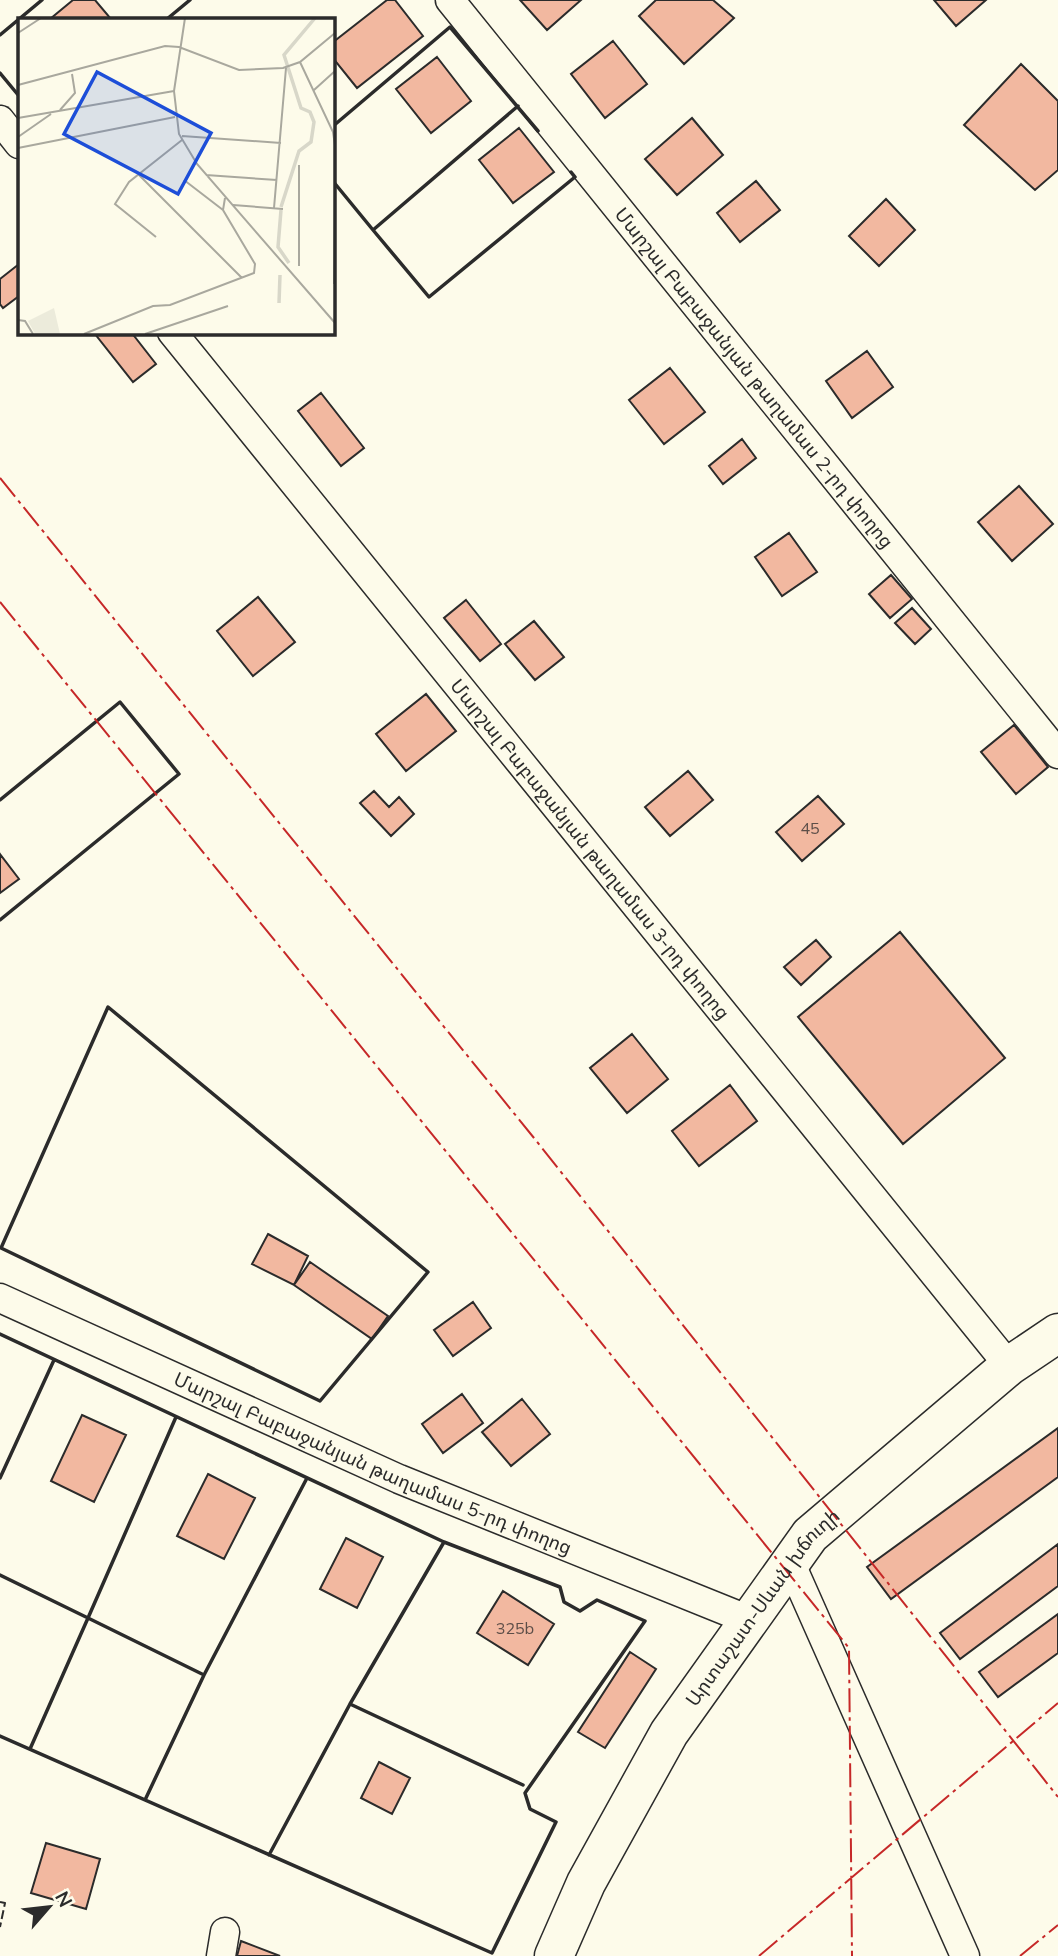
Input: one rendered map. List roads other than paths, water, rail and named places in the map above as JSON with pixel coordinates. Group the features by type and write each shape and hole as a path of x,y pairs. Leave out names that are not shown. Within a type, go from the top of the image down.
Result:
{"main road":[{"name":"Արտաշատ-Սևան խճուղի","path":"554,1956 586,1883 668,1733 810,1535 1009,1366 1058,1333"}],"street":[{"name":"Մարշալ Բաբաջանյան թաղամաս 2-րդ փողոց","path":"450,0 1058,754"},
{"path":"0,120 18,143"},
{"name":"Մարշալ Բաբաջանյան թաղամաս 3-րդ փողոց","path":"174,334 1009,1366"},
{"name":"Մարշալ Բաբաջանյան թաղամաս 5-րդ փողոց","path":"0,1298 399,1479 749,1620"},
{"path":"790,1562 965,1956"}]}
